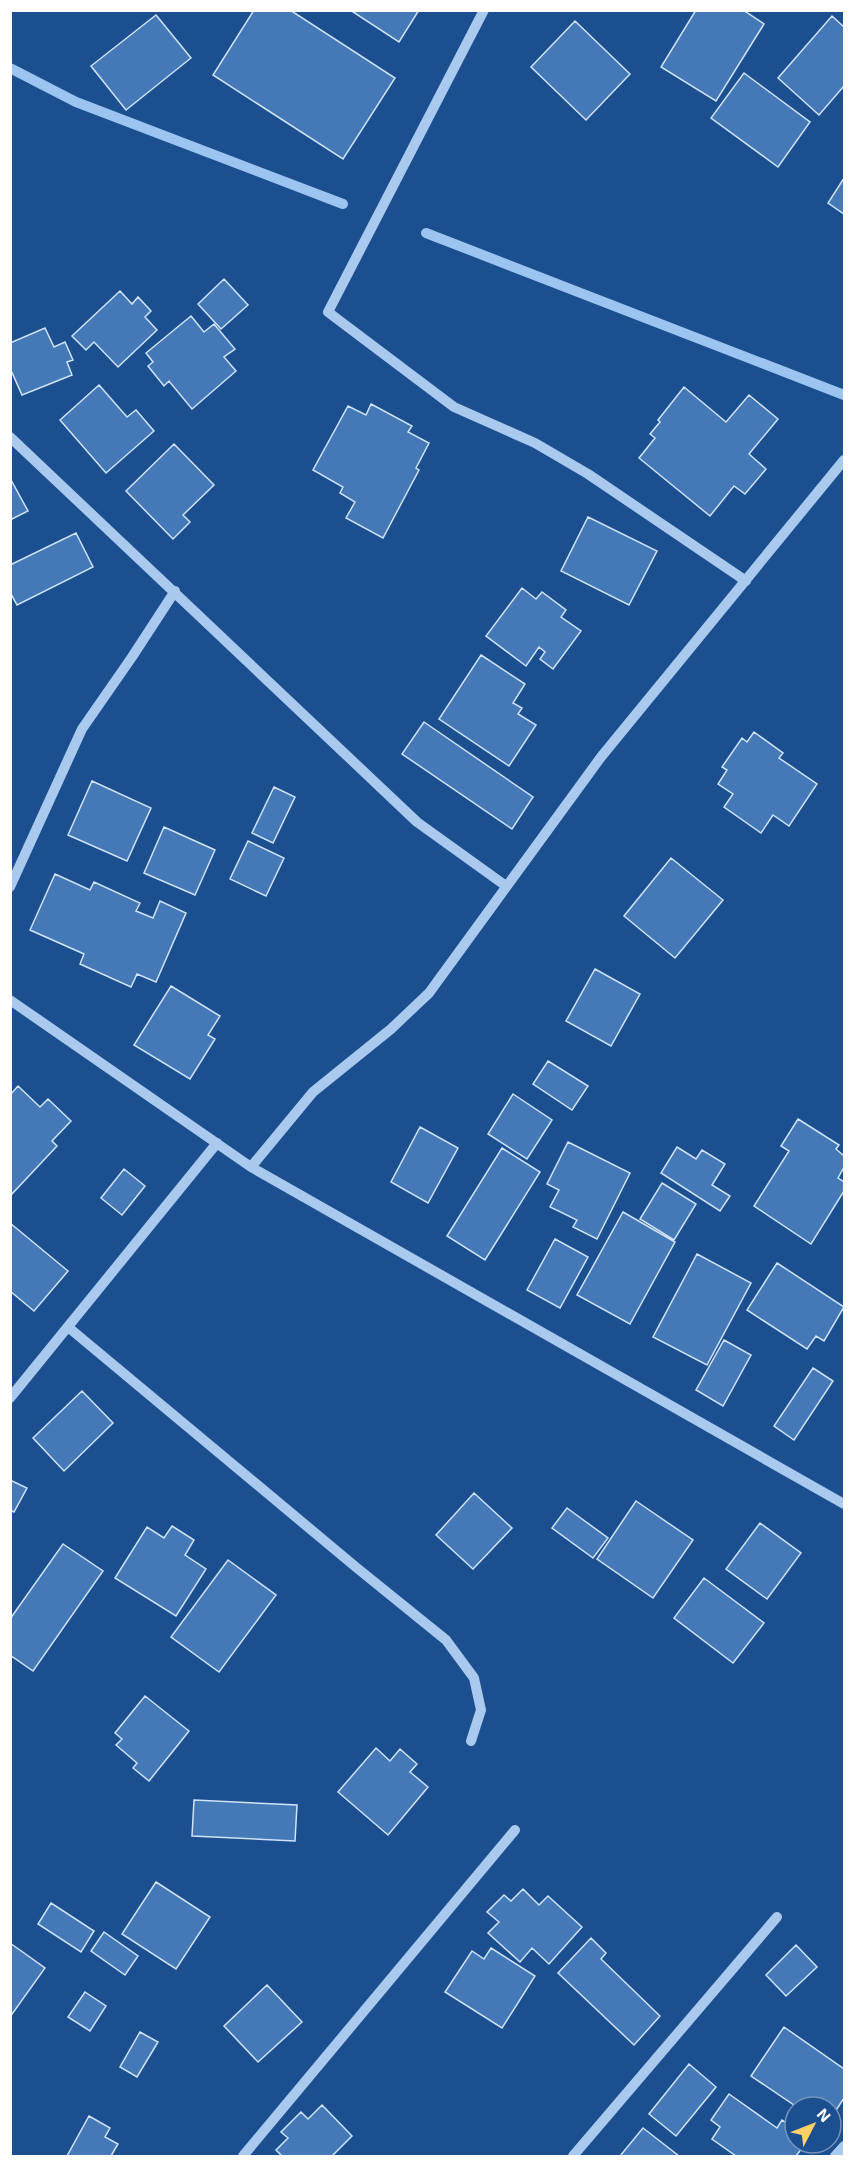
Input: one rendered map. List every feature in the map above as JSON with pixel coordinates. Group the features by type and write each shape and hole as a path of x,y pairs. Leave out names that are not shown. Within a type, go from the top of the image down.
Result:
{"street":[{"path":"484,10 328,312 454,407 535,443 588,474 746,581"},
{"path":"10,437 417,822 506,886"},
{"path":"251,1167 312,1092 392,1029 429,993 601,758 844,460"},
{"path":"10,887 82,729 175,591"},
{"path":"10,1000 251,1167 844,1504"},
{"path":"10,1398 217,1143"},
{"path":"68,1327 446,1640 474,1678 481,1710 471,1741"},
{"path":"243,2157 515,1830"},
{"path":"573,2157 777,1917"},
{"path":"835,2157 844,2146"}],"building":[{"path":"254,10 290,10 395,78 343,159 213,75"},
{"path":"350,10 419,10 399,42"},
{"path":"696,10 743,10 764,24 716,101 661,67"},
{"path":"156,15 191,58 126,110 91,66"},
{"path":"832,16 844,27 844,86 819,115 778,78"},
{"path":"575,21 630,74 586,120 531,67"},
{"path":"744,73 810,122 778,167 711,118"},
{"path":"844,178 844,214 828,203"},
{"path":"224,279 248,305 221,329 198,304"},
{"path":"120,291 132,304 138,297 151,311 145,317 157,330 118,367 94,342 86,350 72,336"},
{"path":"191,316 204,332 214,324 235,349 224,357 236,371 192,409 169,381 164,386 148,366 153,362 146,353"},
{"path":"45,328 54,347 65,342 73,360 67,362 72,375 22,395 10,368 10,343"},
{"path":"99,385 127,417 136,410 154,431 106,473 60,420"},
{"path":"684,387 726,422 749,395 778,419 749,454 766,469 745,494 734,486 710,516 639,458 655,438 650,434 660,422 658,420"},
{"path":"371,404 412,426 408,432 429,443 416,468 419,470 383,538 346,518 355,502 340,493 343,487 313,470 348,406 366,415"},
{"path":"174,444 214,485 183,515 190,522 173,539 126,491"},
{"path":"10,478 28,511 10,520"},
{"path":"588,517 657,551 629,605 561,571"},
{"path":"76,533 93,567 17,605 10,592 10,565"},
{"path":"522,588 536,599 542,592 566,610 561,617 581,631 553,669 540,659 545,652 539,647 526,666 486,636"},
{"path":"481,655 525,684 513,703 522,708 518,714 536,725 509,766 439,719"},
{"path":"424,722 533,797 512,829 402,754"},
{"path":"754,732 783,753 779,758 817,784 789,826 773,815 761,833 724,807 733,794 718,784 727,770 722,767 742,738 747,742"},
{"path":"92,781 151,808 127,861 68,835"},
{"path":"274,787 295,797 273,843 252,833"},
{"path":"164,827 215,850 195,895 144,873"},
{"path":"248,841 284,858 266,896 230,879"},
{"path":"671,858 723,900 675,958 624,916"},
{"path":"55,874 90,890 94,882 140,903 136,911 153,918 160,901 186,913 156,982 137,974 131,987 80,964 84,954 30,930"},
{"path":"595,969 640,994 611,1046 566,1021"},
{"path":"171,986 220,1016 208,1035 215,1039 190,1079 134,1045"},
{"path":"548,1061 588,1086 572,1110 533,1084"},
{"path":"18,1086 40,1107 48,1099 71,1121 52,1141 57,1146 10,1196 10,1095"},
{"path":"513,1094 552,1120 527,1159 488,1134"},
{"path":"798,1119 839,1145 836,1149 844,1156 844,1167 838,1178 844,1182 844,1191 811,1244 754,1206 789,1151 781,1146"},
{"path":"420,1127 458,1148 428,1203 391,1182"},
{"path":"568,1142 630,1173 597,1239 573,1227 577,1220 550,1207 559,1190 547,1184"},
{"path":"677,1147 696,1159 702,1150 725,1164 712,1185 730,1196 720,1211 661,1173"},
{"path":"502,1148 540,1172 485,1260 447,1236"},
{"path":"124,1169 145,1186 122,1215 101,1198"},
{"path":"662,1183 696,1204 674,1240 640,1219"},
{"path":"623,1212 675,1242 630,1324 577,1295"},
{"path":"10,1223 68,1271 34,1311 10,1291"},
{"path":"555,1239 588,1257 560,1308 527,1290"},
{"path":"697,1254 751,1283 707,1365 653,1337"},
{"path":"777,1263 844,1307 824,1341 816,1336 807,1349 747,1310"},
{"path":"724,1340 751,1355 723,1406 696,1390"},
{"path":"813,1368 833,1381 794,1440 774,1426"},
{"path":"82,1391 113,1423 64,1471 33,1438"},
{"path":"10,1480 27,1488 14,1512 10,1510"},
{"path":"474,1493 512,1528 473,1569 436,1535"},
{"path":"636,1501 693,1540 653,1598 597,1559"},
{"path":"567,1508 608,1538 593,1558 552,1528"},
{"path":"760,1523 801,1553 767,1599 726,1569"},
{"path":"172,1526 194,1540 185,1555 206,1569 176,1616 115,1578 147,1527 164,1538"},
{"path":"63,1544 103,1571 33,1671 10,1655 10,1619"},
{"path":"228,1560 276,1595 219,1672 171,1637"},
{"path":"704,1578 764,1623 733,1663 674,1618"},
{"path":"145,1696 189,1731 149,1781 133,1768 137,1763 116,1745 122,1739 115,1733"},
{"path":"376,1748 390,1761 400,1749 417,1764 410,1772 428,1787 388,1835 338,1792"},
{"path":"194,1800 297,1805 295,1841 192,1836"},
{"path":"156,1882 210,1917 176,1969 122,1934"},
{"path":"523,1889 539,1905 548,1896 582,1927 549,1964 532,1948 520,1962 488,1933 499,1922 487,1912 504,1895 511,1901"},
{"path":"51,1903 94,1931 81,1952 38,1924"},
{"path":"104,1932 138,1956 125,1975 91,1951"},
{"path":"591,1938 606,1953 601,1959 660,2016 634,2045 558,1973"},
{"path":"10,1943 45,1968 10,2017"},
{"path":"796,1945 817,1967 786,1996 766,1975"},
{"path":"491,1948 535,1976 502,2028 445,1992 472,1951 484,1959"},
{"path":"267,1985 302,2022 258,2062 224,2026"},
{"path":"85,1992 106,2006 90,2031 68,2017"},
{"path":"784,2027 844,2069 844,2098 843,2100 843,2095 783,2095 783,2098 751,2076"},
{"path":"140,2032 158,2042 137,2077 120,2067"},
{"path":"689,2064 716,2087 676,2136 649,2114"},
{"path":"729,2094 777,2128 783,2121 783,2155 797,2155 736,2156 712,2139 720,2127 711,2120"},
{"path":"322,2105 352,2136 332,2156 282,2156 276,2150 288,2138 281,2132 301,2112 308,2119"},
{"path":"89,2116 110,2128 105,2137 118,2144 111,2156 67,2156"},
{"path":"643,2128 679,2156 620,2156"}],"waterway":[{"path":"10,68 76,102 343,204"},
{"path":"426,233 844,395"}]}
